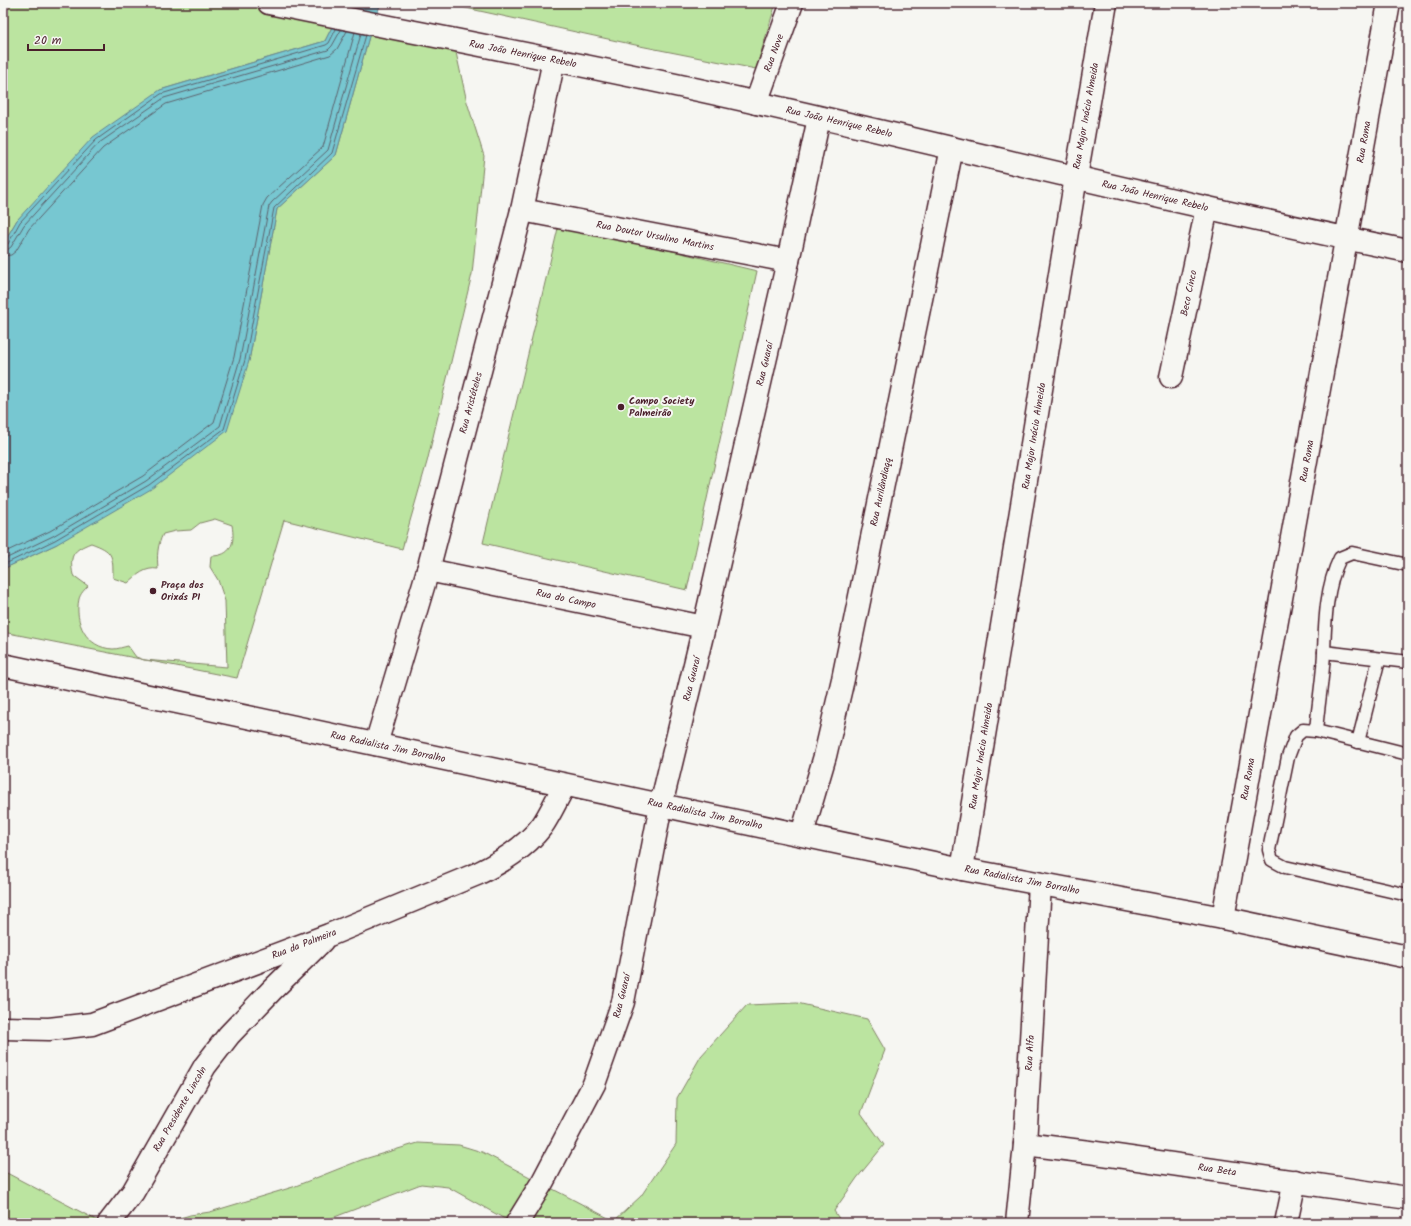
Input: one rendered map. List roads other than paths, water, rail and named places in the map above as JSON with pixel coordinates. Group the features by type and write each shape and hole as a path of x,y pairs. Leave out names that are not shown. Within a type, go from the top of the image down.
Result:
{"street":[{"name":"Rua João Henrique Rebelo","path":"269,3 554,60 756,103 1207,208 1408,250"},
{"name":"Rua Nove","path":"756,103 792,3"},
{"name":"Rua Major Inácio Almeida","path":"962,869 1106,3"},
{"name":"Rua Roma","path":"1223,918 1389,3"},
{"name":"Rua Aristóteles","path":"376,744 428,570 522,210 554,60"},
{"name":"Rua Guaraí","path":"517,1223 543,1181 594,1084 623,1002 661,805 704,627 788,261 819,118"},
{"name":"Rua Aurilândiaqq","path":"802,834 825,756 843,679 952,148"},
{"name":"Beco Cinco","path":"1171,377 1207,208"},
{"name":"Rua Doutor Ursulino Martins","path":"522,210 788,261"},
{"name":"Rua do Campo","path":"428,570 704,627"},
{"name":"Rua Radialista Jim Borralho","path":"3,665 962,869 1223,918 1408,957"},
{"name":"Rua da Palmeira","path":"3,1028 49,1029 92,1024 329,935 478,874 510,857 521,848 542,826 565,785"},
{"name":"Rua Alfa","path":"1017,1223 1025,1144 1040,884"},
{"name":"Rua Presidente Lincoln","path":"109,1223 133,1192 205,1066 229,1035 272,990 329,935"},
{"name":"Rua Beta","path":"1025,1144 1408,1198"},
{"path":"1286,1223 1295,1181"}],"lane":[{"path":"1316,731 1324,638 1331,584 1335,568 1340,558 1352,553 1408,565"},
{"path":"1324,652 1408,662"},
{"path":"1358,742 1379,659"},
{"path":"1408,754 1316,731 1303,730 1296,736 1288,756 1269,850 1272,860 1285,868 1408,895"}],"water":[{"path":"344,3 381,3 370,33 336,155 277,209 249,361 227,431 151,489 57,544 3,569 3,244 17,220 93,137 160,90 325,41"}],"place":[{"name":"Campo Society Palmeirão","path":"621,407"},
{"name":"Praça dos Orixás PI","path":"153,591"}]}
